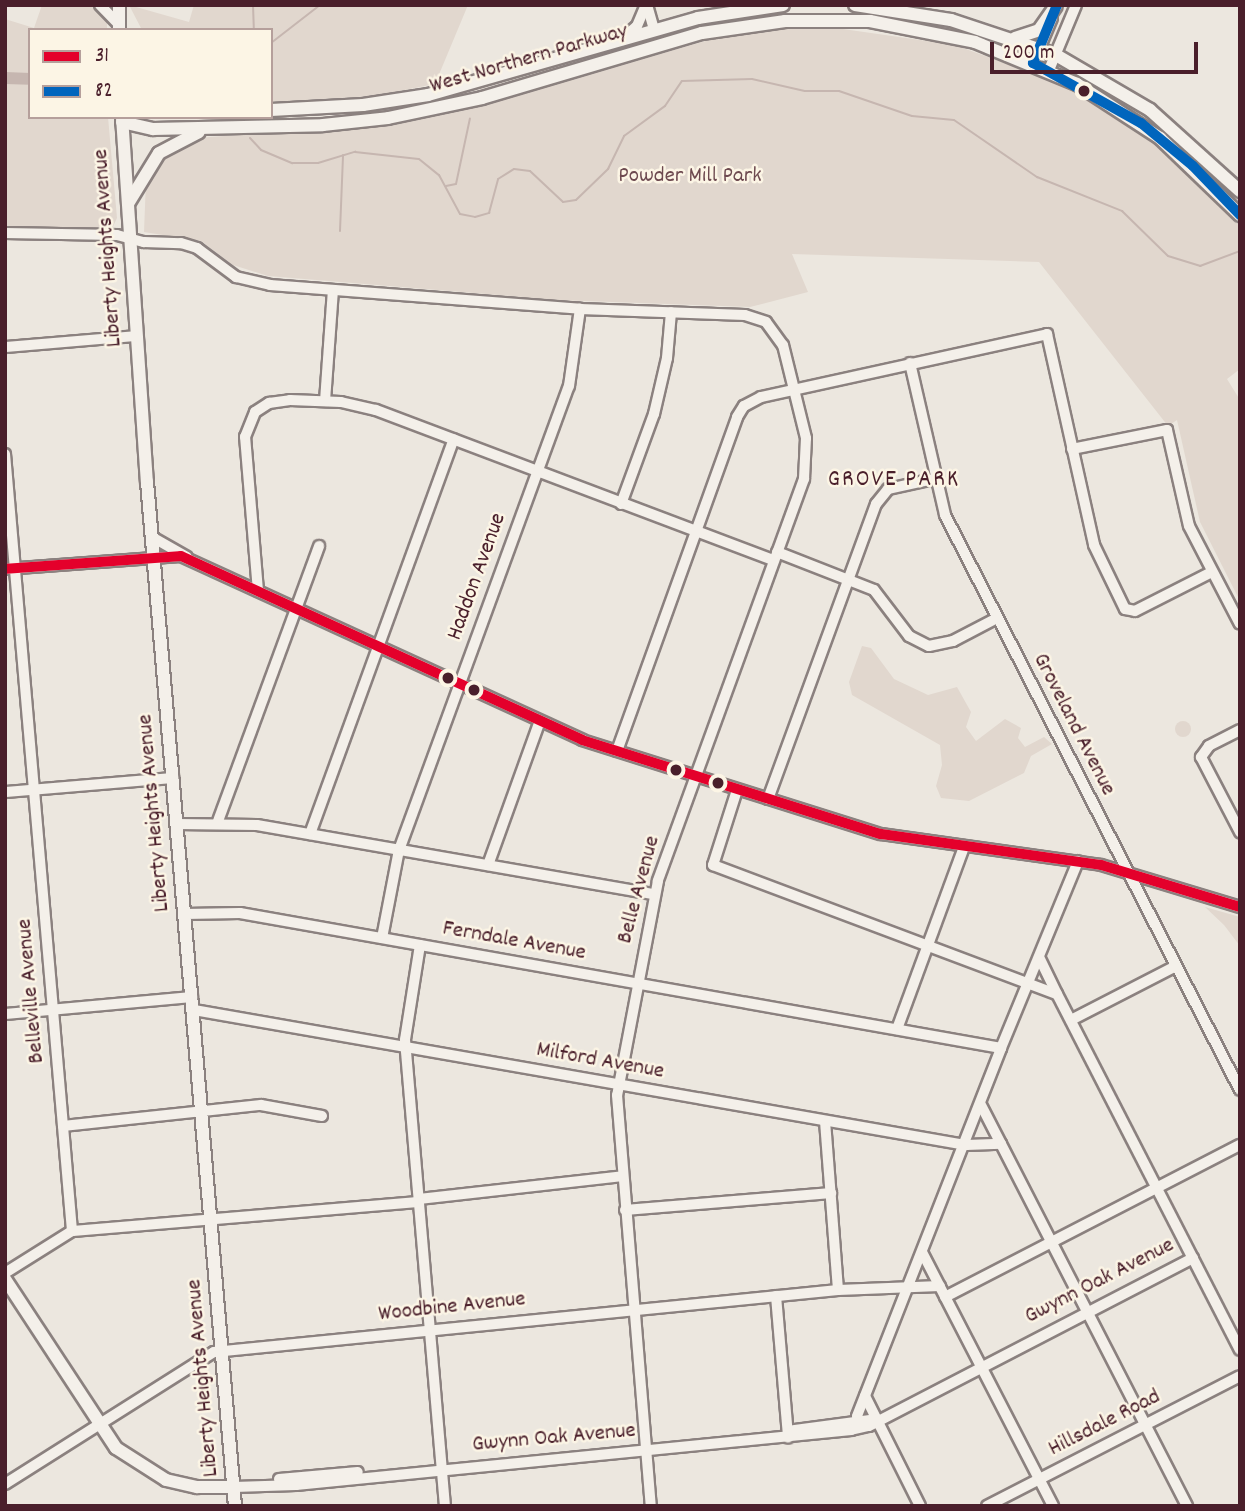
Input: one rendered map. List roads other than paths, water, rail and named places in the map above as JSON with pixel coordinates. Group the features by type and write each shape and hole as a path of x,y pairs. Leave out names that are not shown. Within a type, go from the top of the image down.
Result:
{"main road":[{"path":"119,5 119,28"},
{"name":"West Northern Parkway","path":"273,110 363,105 428,95 654,29 730,11 783,5"},
{"path":"855,5 923,14 1011,38 1056,55 1150,110 1240,191"},
{"path":"1011,38 1039,30 1057,6"},
{"name":"West Northern Parkway","path":"122,119 153,129 335,124 423,112 652,46 752,24 870,21 946,34 1049,70 1103,99 1160,138 1240,215"},
{"path":"652,46 654,29"},
{"name":"Liberty Heights Avenue","path":"122,119 152,537 235,1506"},
{"path":"127,206 159,153 211,128"},
{"name":"Gwynn Oak Avenue","path":"5,1279 97,1425 116,1448 152,1475 197,1487 234,1486"}],"street":[{"path":"100,5 119,28"},
{"path":"646,5 654,29"},
{"path":"622,38 637,26 646,5"},
{"path":"1049,70 1076,5"},
{"path":"1033,63 1057,6"},
{"path":"5,233 130,238 189,245 236,277 257,283 580,309 671,312 669,344 654,414 621,504"},
{"path":"325,401 333,290"},
{"name":"Haddon Avenue","path":"382,938 399,850 573,373 580,309"},
{"name":"Belle Avenue","path":"652,1506 625,1210 619,1085 654,894 807,466 796,389 778,336 757,317 671,312"},
{"path":"617,751 741,411 750,401 1047,334 1094,545 1125,608 1135,611 1212,572"},
{"path":"5,347 136,336"},
{"name":"Groveland Avenue","path":"910,363 934,479 945,515 1240,1090"},
{"path":"258,591 245,437 250,419 269,403 325,401 376,411 621,504 849,578 883,597 909,636 929,646 953,641 997,618"},
{"path":"1072,449 1167,430 1186,517 1240,624"},
{"path":"310,834 454,439"},
{"name":"Belleville Avenue","path":"5,454 10,569 34,790 72,1231"},
{"path":"768,799 883,492 934,479"},
{"path":"152,537 187,558 539,723 617,751 881,834 1078,861 1128,872 1240,908"},
{"path":"218,821 319,546"},
{"path":"10,569 154,557 187,558"},
{"path":"488,865 539,723"},
{"path":"1240,730 1202,753 1240,832"},
{"path":"5,792 173,778"},
{"path":"737,790 713,865 1058,994"},
{"path":"177,824 218,821 310,834 654,894"},
{"path":"897,1029 964,847"},
{"path":"859,1421 865,1396 966,1145 1001,1048 1078,861"},
{"name":"Ferndale Avenue","path":"185,914 240,913 1001,1048"},
{"path":"420,945 406,1049 445,1506"},
{"path":"1039,957 1240,1350"},
{"path":"1071,1020 1176,965"},
{"name":"Milford Avenue","path":"5,1014 53,1009 193,1003 406,1049 966,1145 1001,1144"},
{"path":"63,1126 271,1105 322,1116"},
{"path":"981,1105 1187,1506"},
{"path":"825,1121 838,1290"},
{"path":"945,1297 1240,1145"},
{"path":"5,1273 72,1231 419,1201 623,1176"},
{"path":"625,1210 831,1193"},
{"path":"922,1252 1053,1506"},
{"name":"Gwynn Oak Avenue","path":"234,1486 851,1430 1193,1258"},
{"name":"Woodbine Avenue","path":"5,1484 211,1353 838,1290 910,1284 940,1286"},
{"path":"776,1296 788,1434"},
{"name":"Hillsdale Road","path":"987,1506 1240,1376"},
{"path":"865,1396 920,1506"},
{"name":"Gwynn Oak Avenue","path":"788,1434 876,1419"}],"waterway":[{"path":"253,5 254,28"},
{"path":"273,41 320,5"},
{"path":"5,78 28,79"},
{"path":"250,138 261,150 292,163 318,163 355,152 419,159 439,175 460,214 475,217 489,213 498,179 514,169 530,171 563,202 576,200 608,169 624,136 665,106 682,81 752,79 805,91 839,91 912,116 954,120 1037,177 1122,211 1168,256 1200,266 1240,251"},
{"path":"446,186 456,184 470,118"},
{"path":"340,231 343,155"}],"district":[{"name":"GROVE PARK","path":"894,481"}],"park label":[{"name":"Powder Mill Park","path":"690,177"}]}
